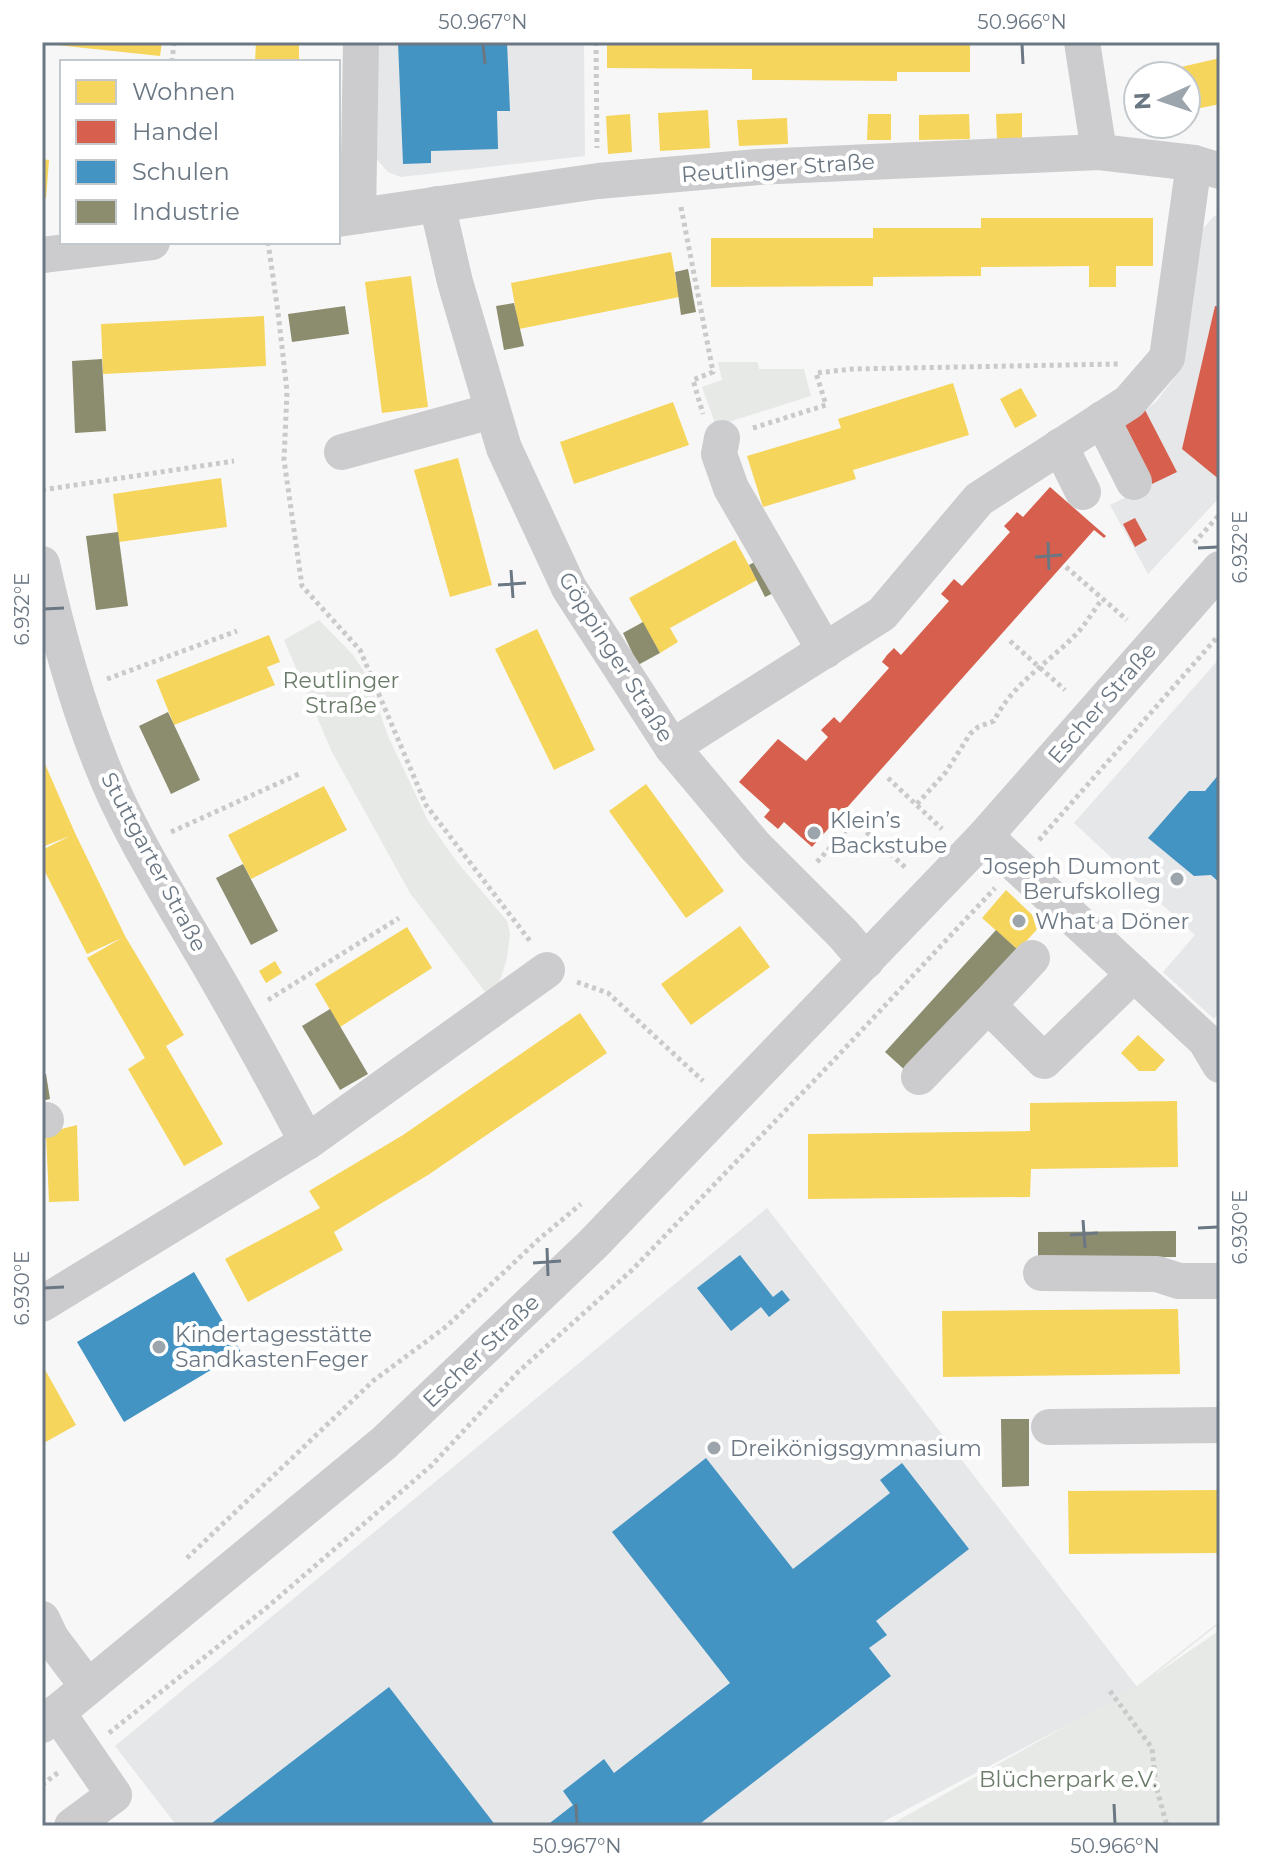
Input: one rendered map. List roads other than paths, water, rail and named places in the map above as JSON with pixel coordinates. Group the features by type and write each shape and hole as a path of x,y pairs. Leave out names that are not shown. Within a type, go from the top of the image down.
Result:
{"street":[{"path":"348,217 361,42"},
{"path":"1082,42 1099,152"},
{"name":"Reutlinger Straße","path":"348,217 598,181 758,167 1099,152 1207,167"},
{"path":"672,747 882,614 979,499 1129,402 1167,358 1207,167"},
{"name":"Göppinger Straße","path":"437,204 455,282 504,448 569,588 672,747 755,846 866,961"},
{"path":"42,255 135,244"},
{"path":"342,452 492,411"},
{"path":"1102,419 1134,482"},
{"path":"722,438 719,454 731,488 825,651"},
{"path":"1060,446 1083,492"},
{"name":"Stuttgarter Straße","path":"42,564 74,691 101,765 140,846 240,1018 307,1142"},
{"name":"Escher Straße","path":"50,1719 384,1443 593,1244 985,836 1220,569"},
{"path":"985,836 1205,1040 1220,1065"},
{"path":"919,1077 1032,958"},
{"path":"42,1304 307,1142 547,970"},
{"path":"988,1005 1044,1061 1134,974"},
{"path":"1041,1273 1157,1274 1179,1281 1220,1281"},
{"path":"1049,1427 1220,1425"},
{"path":"42,1619 51,1638 88,1687"},
{"path":"50,1719 114,1795 72,1826"}],"place":[{"name":"Klein’s Backstube","path":"814,833"},
{"name":"Joseph Dumont Berufskolleg","path":"1177,879"},
{"name":"What a Döner","path":"1019,921"},
{"name":"Kindertagesstätte SandkastenFeger","path":"159,1347"},
{"name":"Dreikönigsgymnasium","path":"714,1448"}],"park label":[{"name":"Blücherpark e.V.","path":"1068,1779"}]}
